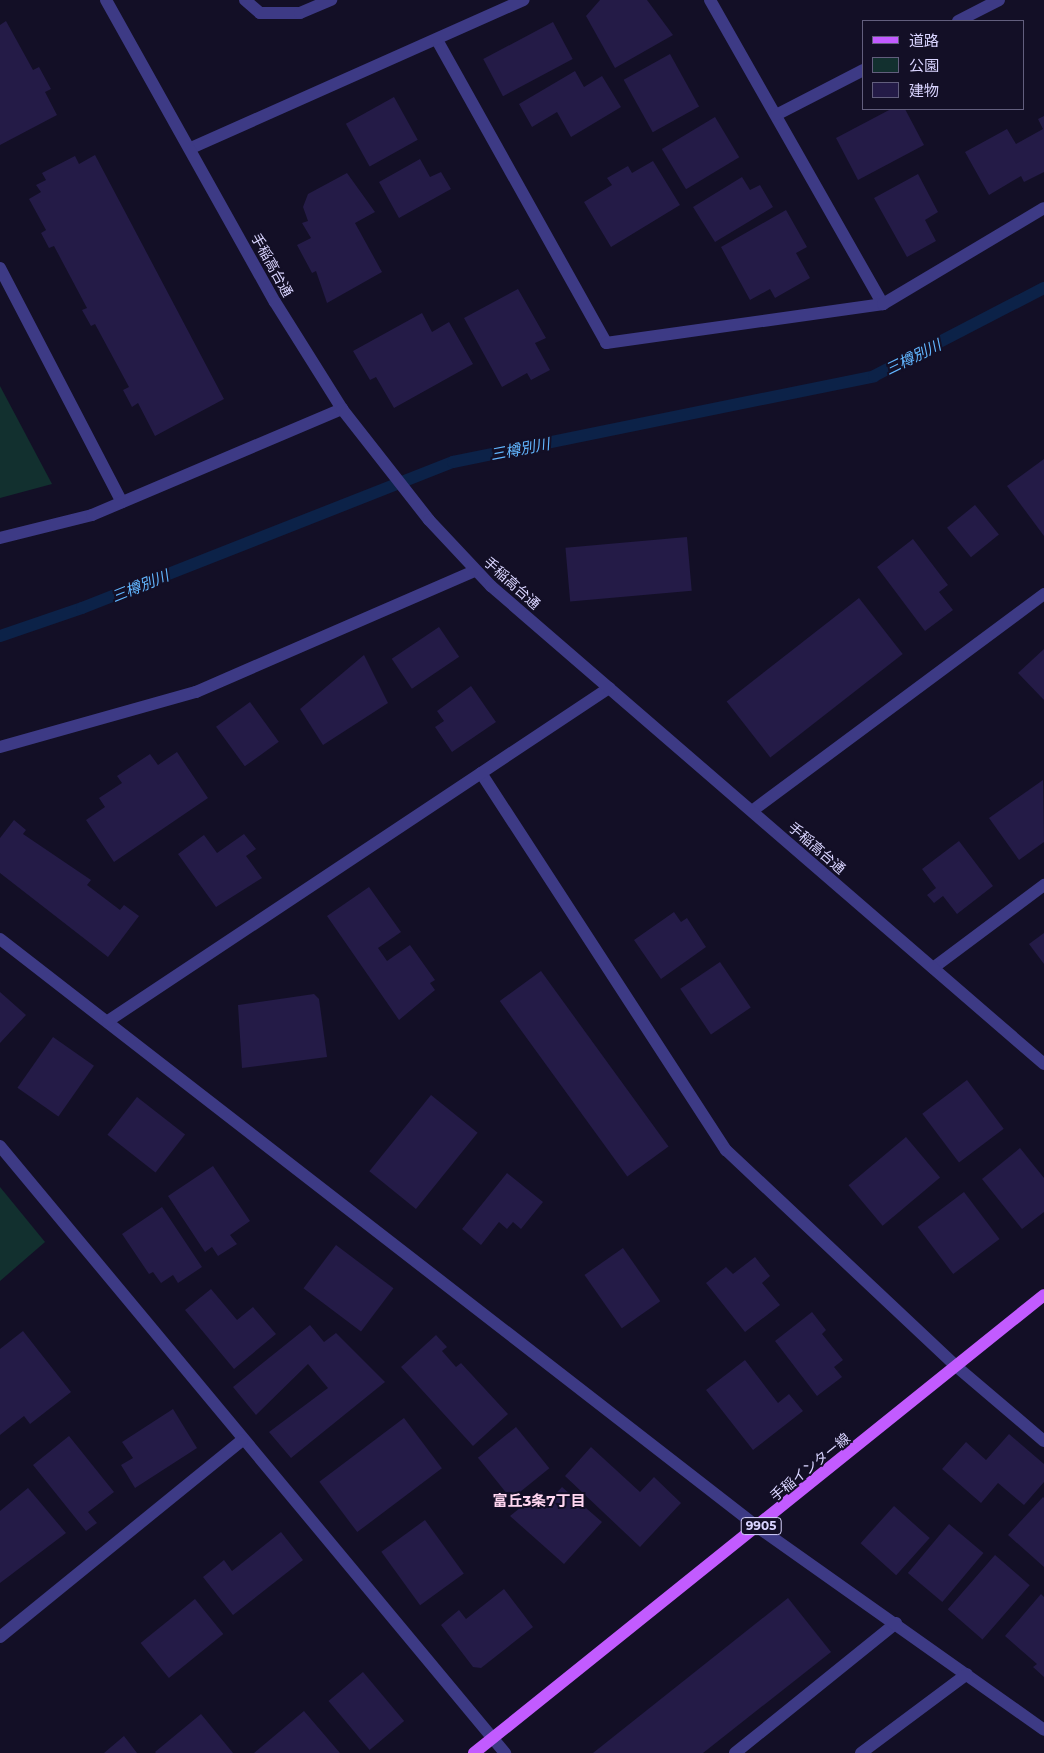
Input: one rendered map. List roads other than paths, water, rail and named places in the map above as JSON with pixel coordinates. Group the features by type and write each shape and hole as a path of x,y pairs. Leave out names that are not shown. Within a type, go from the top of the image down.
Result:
{"main road":[{"name":"手稲インター線","path":"474,1753 759,1528 1044,1295"}],"street":[{"name":"手稲高台通","path":"106,0 191,148 274,302 342,409 380,461 429,520 474,571 1044,1064"},
{"path":"245,0 260,13 300,14 331,0"},
{"path":"191,148 524,0"},
{"path":"710,0 883,304"},
{"path":"960,20 999,0"},
{"path":"437,40 606,343 883,304 1044,208"},
{"path":"776,115 862,71"},
{"path":"0,268 122,502"},
{"path":"0,538 92,515 342,409"},
{"path":"0,747 196,692 474,571"},
{"path":"752,811 1044,594"},
{"path":"108,1022 609,688"},
{"path":"481,773 726,1150 957,1366 1044,1441"},
{"path":"932,968 1044,885"},
{"path":"0,939 759,1528 896,1623 1044,1730"},
{"path":"0,1146 242,1440 505,1753"},
{"path":"0,1637 242,1440"},
{"path":"735,1753 896,1623"},
{"path":"861,1753 967,1674"}],"waterway":[{"name":"三樽別川","path":"0,636 82,608 453,462 874,376 1044,288"}],"district":[{"name":"富丘3条7丁目","path":"539,1501"}]}
